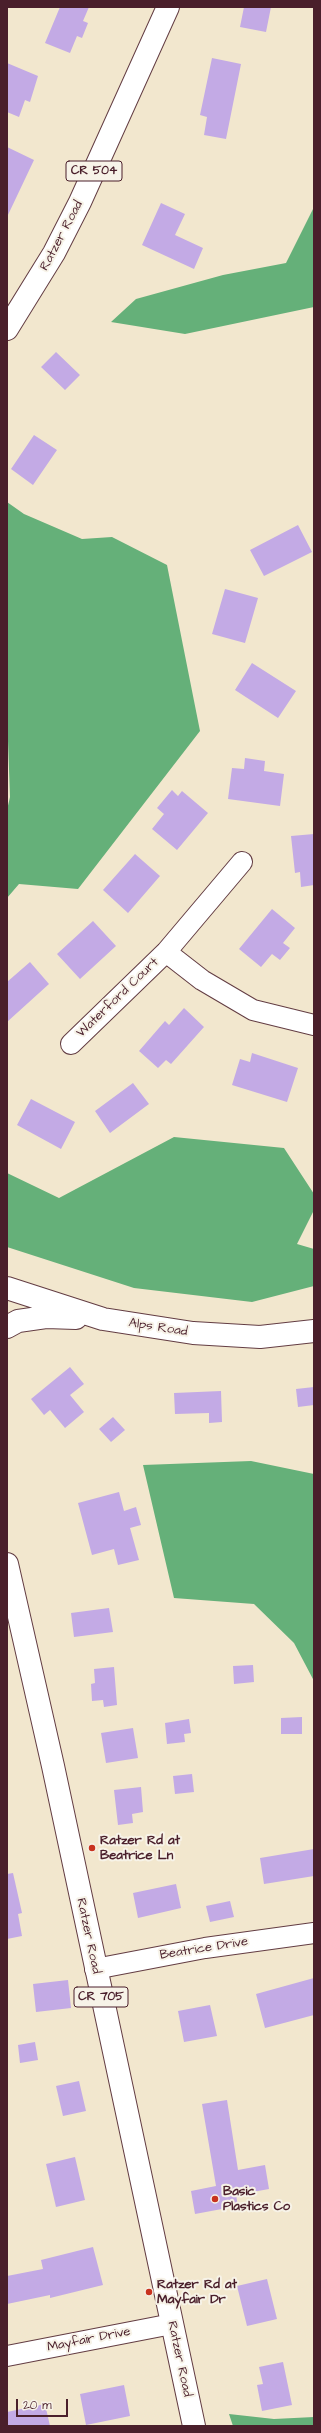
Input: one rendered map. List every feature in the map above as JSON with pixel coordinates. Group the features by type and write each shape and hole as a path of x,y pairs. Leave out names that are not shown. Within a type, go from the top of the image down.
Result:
{"main road":[{"name":"Ratzer Road","path":"7,328 50,260 80,202 168,7"},
{"name":"Alps Road","path":"7,1288 103,1319 193,1333 260,1337 314,1332"},
{"path":"7,1327 18,1321 46,1317 103,1319"},
{"name":"Ratzer Road","path":"7,1564 194,2426"}],"street":[{"name":"Waterford Court","path":"71,1044 166,952 242,862"},
{"path":"166,952 202,980 253,1010 314,1025"},
{"name":"Beatrice Drive","path":"95,1969 205,1948 314,1933"},
{"name":"Mayfair Drive","path":"7,2356 172,2324"}],"green space":[{"path":"314,207 314,307 185,334 111,322 136,299 223,275 286,263"},
{"path":"7,502 24,514 82,539 112,537 167,565 200,731 78,889 19,884 7,898 7,810 10,797 7,713"},
{"path":"174,1137 284,1148 314,1194 314,1210 297,1244 314,1249 314,1286 252,1302 134,1288 7,1247 7,1173 59,1198"},
{"path":"251,1461 314,1474 314,1681 294,1643 254,1604 174,1598 143,1465"},
{"path":"229,2414 274,2419 314,2417 314,2426 233,2426"}],"building":[{"path":"60,7 89,7 83,21 88,23 82,38 77,36 70,53 45,43"},
{"path":"244,7 271,7 266,32 240,27"},
{"path":"212,58 241,64 226,139 204,135 207,117 200,115"},
{"path":"7,63 38,76 30,102 25,100 19,117 7,112"},
{"path":"7,147 34,160 7,217"},
{"path":"161,203 185,214 175,235 203,248 194,269 142,245"},
{"path":"56,352 80,375 65,390 41,367"},
{"path":"34,435 57,450 33,485 11,469"},
{"path":"298,525 312,552 264,576 250,550"},
{"path":"225,589 258,598 245,643 212,634"},
{"path":"252,663 296,691 278,718 235,690"},
{"path":"245,758 265,761 264,771 284,774 280,806 228,799 232,768 244,769"},
{"path":"172,790 178,796 182,791 208,813 177,850 152,829 164,814 157,808"},
{"path":"314,834 314,885 301,887 300,872 295,873 291,836"},
{"path":"135,854 160,876 128,913 103,890"},
{"path":"272,909 295,928 283,943 290,948 280,960 272,954 261,967 239,949"},
{"path":"93,921 116,946 80,979 57,954"},
{"path":"30,962 49,984 7,1022 7,982"},
{"path":"184,1008 204,1027 171,1064 166,1060 158,1068 139,1051 165,1021 169,1025"},
{"path":"252,1053 298,1068 287,1102 232,1085 240,1059 250,1062"},
{"path":"133,1083 149,1104 110,1133 95,1111"},
{"path":"31,1099 75,1122 61,1149 17,1125"},
{"path":"70,1367 84,1384 70,1395 84,1412 65,1428 50,1410 44,1415 31,1399"},
{"path":"314,1387 314,1405 298,1407 296,1389"},
{"path":"221,1391 222,1422 209,1423 209,1413 175,1414 174,1393"},
{"path":"113,1417 125,1430 111,1442 99,1429"},
{"path":"119,1492 124,1511 136,1507 141,1525 130,1528 139,1560 118,1565 114,1549 92,1555 78,1503"},
{"path":"109,1608 113,1632 74,1637 71,1613"},
{"path":"253,1665 254,1682 234,1684 233,1666"},
{"path":"114,1667 117,1705 104,1707 103,1700 92,1701 91,1684 95,1683 94,1669"},
{"path":"302,1717 302,1734 281,1734 281,1718"},
{"path":"189,1719 191,1733 184,1734 185,1742 167,1744 165,1723"},
{"path":"133,1728 138,1758 106,1763 101,1733"},
{"path":"192,1774 194,1792 175,1794 173,1776"},
{"path":"141,1787 143,1812 132,1814 133,1823 118,1825 114,1790"},
{"path":"314,1849 314,1876 264,1884 260,1858"},
{"path":"13,1873 22,1913 18,1914 22,1936 7,1939 7,1874"},
{"path":"176,1884 181,1908 138,1918 133,1893"},
{"path":"230,1901 234,1917 210,1922 206,1906"},
{"path":"314,1978 314,2015 265,2028 256,1994"},
{"path":"68,1980 71,2008 36,2012 33,1984"},
{"path":"210,2005 217,2036 184,2042 178,2011"},
{"path":"35,2042 38,2060 20,2063 18,2045"},
{"path":"79,2081 86,2111 63,2116 56,2086"},
{"path":"227,2100 238,2170 265,2165 269,2189 236,2195 238,2206 195,2214 191,2191 216,2186 202,2104"},
{"path":"75,2157 85,2200 56,2207 46,2164"},
{"path":"93,2247 103,2285 50,2298 50,2295 7,2304 7,2276 43,2269 41,2260"},
{"path":"267,2279 277,2319 247,2326 237,2286"},
{"path":"283,2362 292,2405 262,2411 257,2385 263,2384 259,2367"},
{"path":"124,2385 130,2416 86,2425 80,2394"},
{"path":"45,2404 50,2426 7,2426 7,2412"}],"place":[{"name":"Ratzer Rd at Beatrice Ln","path":"92,1848"},
{"name":"Basic Plastics Co","path":"215,2199"},
{"name":"Ratzer Rd at Mayfair Dr","path":"149,2292"}]}
